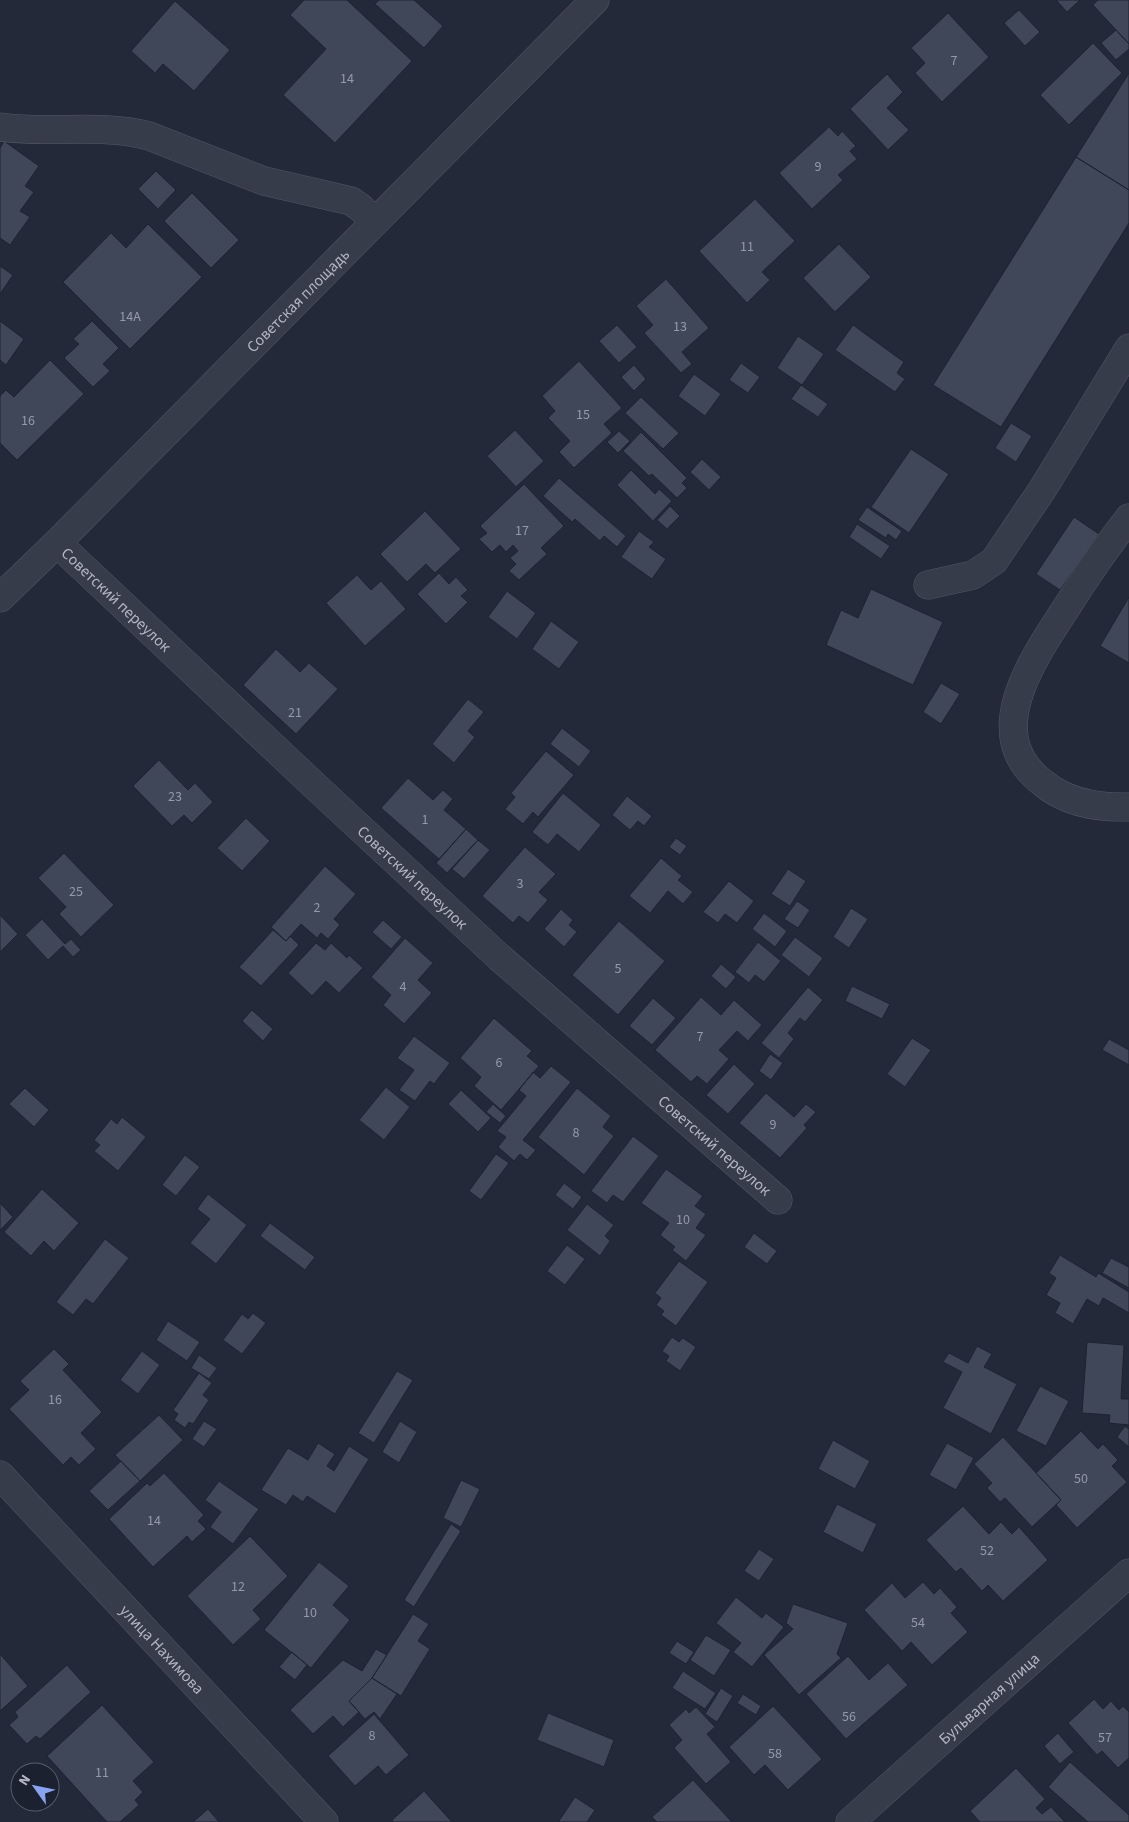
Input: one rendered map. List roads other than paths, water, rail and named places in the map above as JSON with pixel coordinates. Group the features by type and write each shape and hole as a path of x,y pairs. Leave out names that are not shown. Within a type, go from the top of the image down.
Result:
{"street":[{"name":"Советская площадь","path":"0,598 57,543 595,0"},
{"path":"0,127 22,130 115,129 149,136 264,181 350,202 361,208 375,222"},
{"path":"928,585 973,575 994,561 1042,490 1129,348"},
{"path":"1129,518 1110,541 1027,672 1018,699 1013,725 1014,744 1022,762 1032,776 1051,790 1072,800 1092,805 1129,807"},
{"name":"Советский переулок","path":"57,543 499,957 778,1200"},
{"name":"улица Нахимова","path":"0,1474 324,1822"},
{"name":"Бульварная улица","path":"850,1822 1129,1573"}]}
